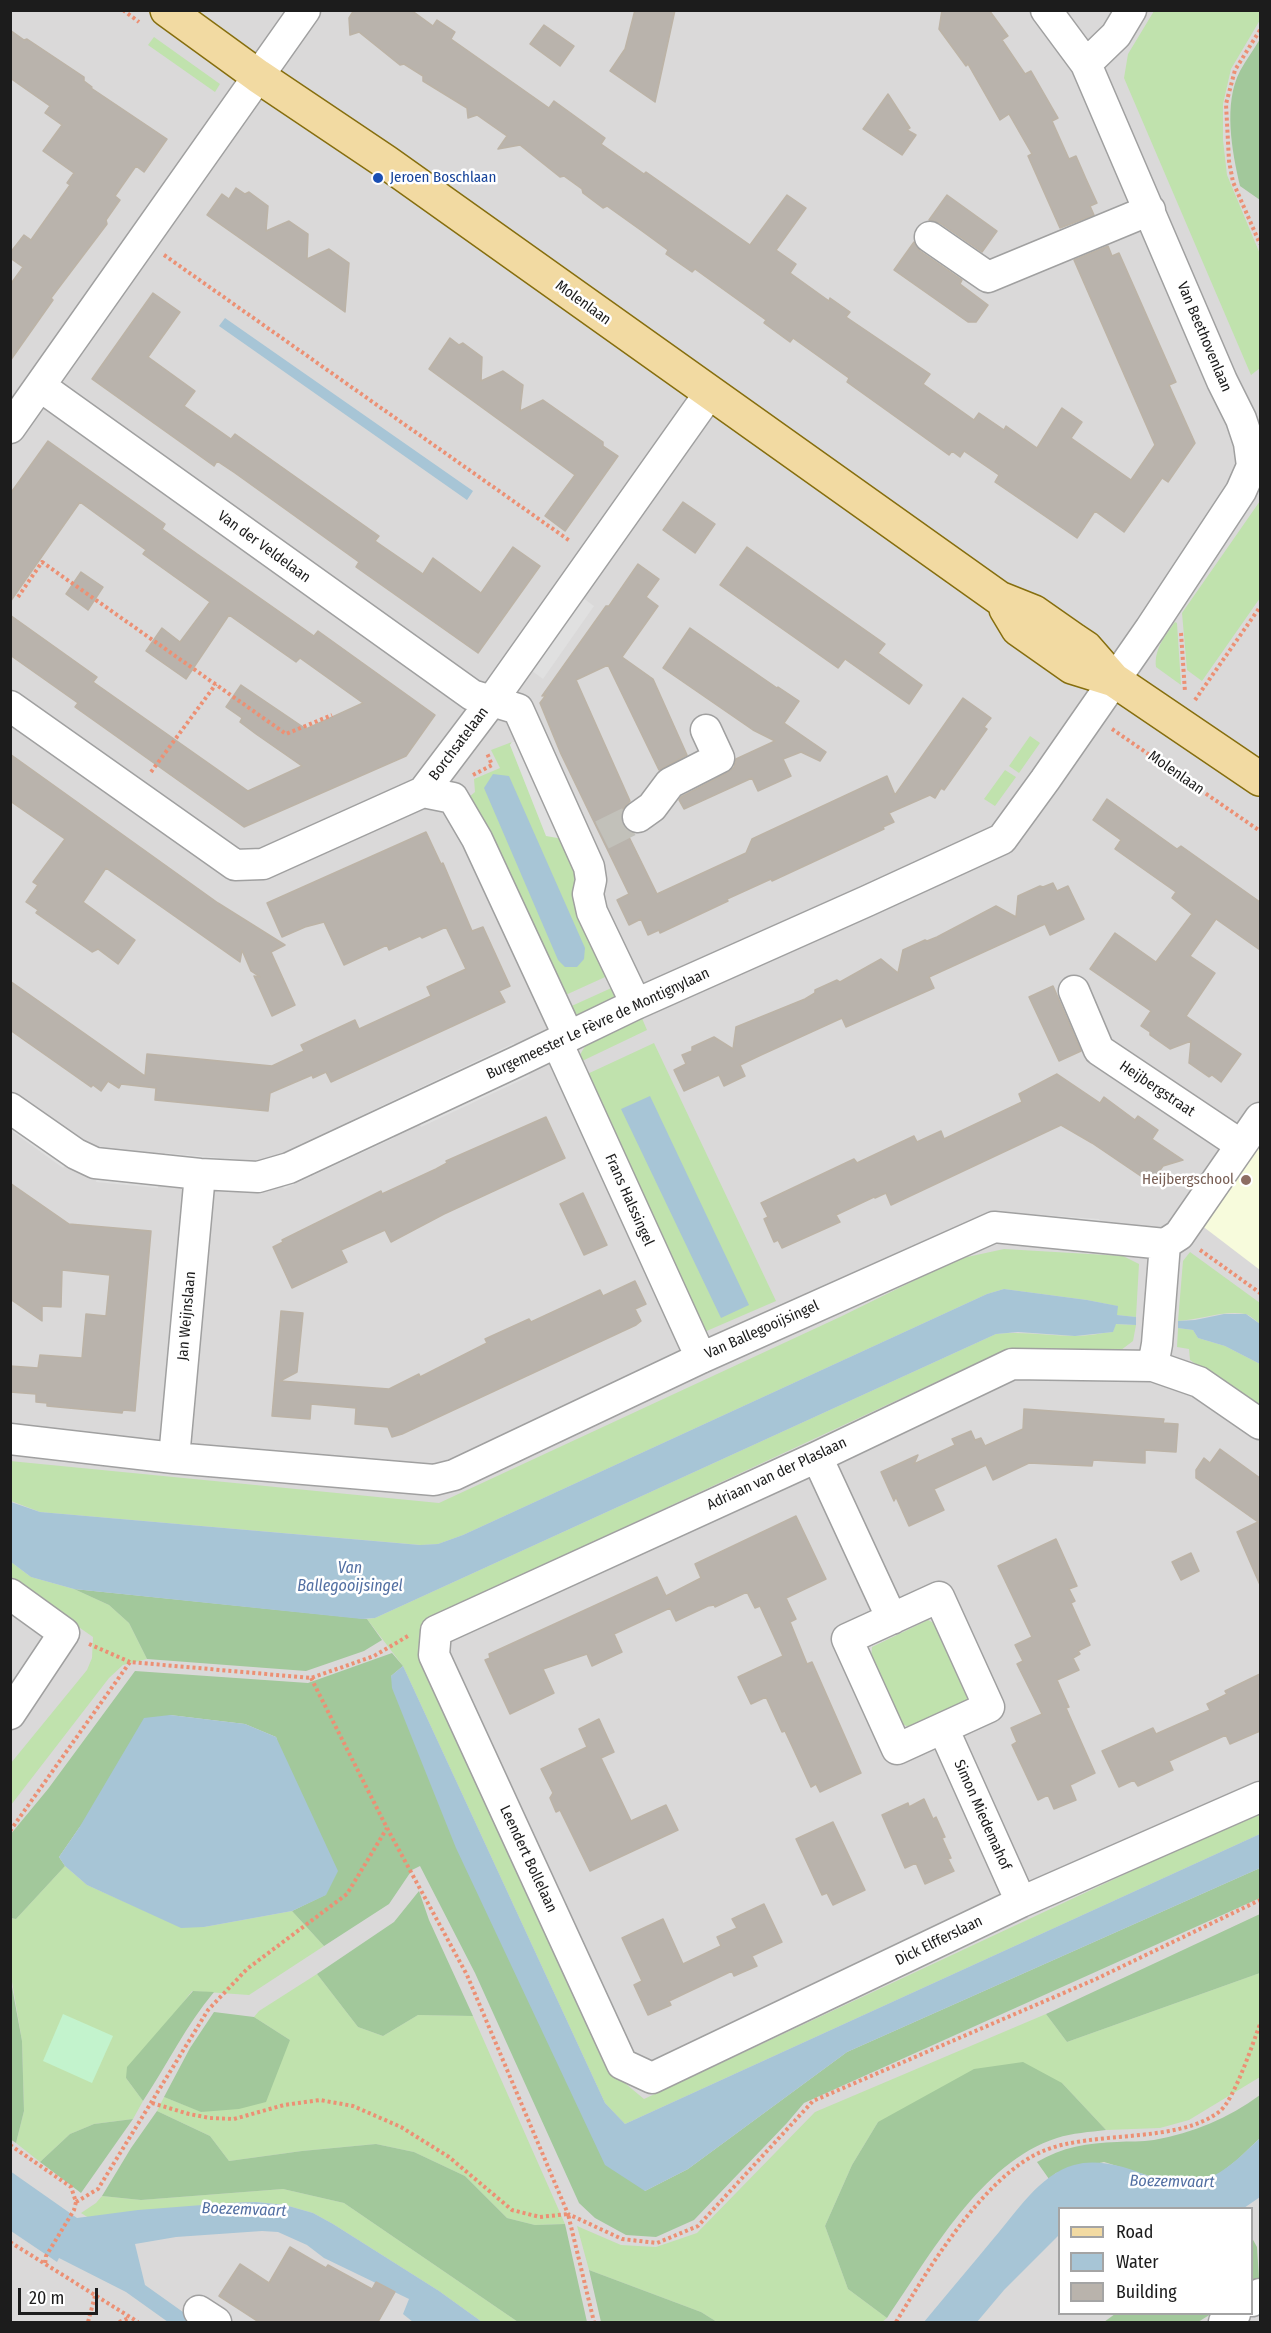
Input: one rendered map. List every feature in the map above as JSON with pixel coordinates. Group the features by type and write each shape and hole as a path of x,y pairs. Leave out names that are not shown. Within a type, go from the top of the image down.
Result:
{"main road":[{"name":"Molenlaan","path":"167,10 386,162 709,394 999,598 1034,612 1086,648 1114,680 1260,779"}],"street":[{"path":"10,428 305,10"},
{"name":"Van Beethovenlaan","path":"1046,10 1086,64 1222,381 1241,419 1256,467 1114,680"},
{"path":"1086,64 1116,35 1131,10"},
{"path":"930,237 988,277 1150,210"},
{"name":"Van der Veldelaan","path":"40,386 472,695 491,702"},
{"name":"Borchsatelaan","path":"10,706 235,865 263,864 423,792 491,702 709,394"},
{"name":"Burgemeester Le Fèvre de Montignylaan","path":"10,1108 76,1154 95,1163 200,1174 258,1177 289,1168 636,1004 1002,839 1114,680"},
{"path":"491,702 518,709 591,841 589,867 591,880 588,894 592,912 636,1004"},
{"path":"638,817 652,807 670,783 719,758 706,730"},
{"name":"Frans Halssingel","path":"423,792 453,798 477,839 701,1358"},
{"name":"Heijbergstraat","path":"1074,991 1099,1050 1241,1145"},
{"path":"1155,1355 1161,1293 1172,1239 1260,1118"},
{"name":"Jan Weijnslaan","path":"174,1458 200,1174"},
{"name":"Van Ballegooijsingel","path":"10,1439 174,1458 434,1480 454,1475 701,1358 994,1227 1172,1239"},
{"name":"Adriaan van der Plaslaan","path":"434,1648 435,1630 817,1456 1012,1364 1155,1355 1260,1424"},
{"path":"817,1456 892,1618"},
{"path":"10,1594 64,1633 10,1714"},
{"path":"939,1597 989,1707 897,1749 847,1639 892,1618 939,1597"},
{"name":"Leendert Bollelaan","path":"434,1648 622,2064"},
{"name":"Simon Miedemahof","path":"943,1728 1021,1902"},
{"name":"Dick Elfferslaan","path":"622,2064 652,2078 1021,1902 1260,1797"}],"path":[{"path":"1260,30 1236,70 1226,104 1229,161 1233,182 1260,244"},
{"path":"142,240 593,557"},
{"path":"18,597 42,562 286,734 332,715"},
{"path":"1178,587 1186,693"},
{"path":"1194,700 1260,607"},
{"path":"135,794 216,684"},
{"name":"Molenlaan","path":"1090,714 1260,831"},
{"path":"469,777 492,765"},
{"path":"1172,1239 1260,1293"},
{"path":"64,1633 130,1662 311,1678 374,1656 408,1636 434,1648"},
{"path":"10,1831 130,1662"},
{"path":"76,2202 98,2189 208,2010 247,1969 347,1894 387,1828"},
{"path":"896,2322 959,2227 993,2185 1012,2169 1043,2151 1078,2141 1183,2129 1222,2110 1233,2092 1260,2024"},
{"path":"152,2103 189,2114 234,2119 284,2105 320,2100 353,2106 401,2127 449,2157 512,2210 540,2217 568,2214 594,2322"},
{"path":"10,2145 71,2187 76,2202 74,2210 46,2256 45,2265"},
{"path":"10,2242 138,2322"},
{"path":"88,2322 95,2295"},
{"path":"119,2322 129,2318"}],"shaded area":[{"path":"11,11 1260,11 1260,2322 11,2322"},
{"path":"579,595 594,606 543,679 528,668"},
{"path":"512,742 527,742 569,840 546,836 510,745"},
{"path":"514,1043 517,1049 355,1126 352,1120"},
{"path":"527,1069 530,1076 421,1127 418,1121"},
{"path":"17,1127 67,1163 63,1168 13,1132"},
{"path":"391,1132 394,1138 284,1189 281,1183"},
{"name":"Heijbergschool","path":"1260,1136 1260,1270 1201,1225"},
{"path":"165,1153 246,1160 245,1167 164,1159"},
{"path":"97,1174 159,1180 158,1188 96,1182"},
{"path":"1001,1212 1099,1219 1105,1227 1000,1219"},
{"path":"63,2014 113,2036 92,2083 43,2061"}],"green space":[{"path":"1154,11 1260,11 1260,20 1231,69 1223,104 1223,140 1227,175 1260,254 1260,368 1251,375 1124,78 1128,54"},
{"path":"154,37 220,84 215,92 148,45"},
{"path":"1260,39 1260,200 1240,186 1234,158 1230,113 1235,84 1240,71"},
{"path":"1260,501 1260,598 1202,681 1187,670 1182,613"},
{"path":"1175,622 1177,623 1181,685 1156,667 1158,649"},
{"path":"1030,736 1040,743 1019,773 1009,766"},
{"path":"512,742 510,745 569,840 614,973 559,998 468,798 475,792 474,779 500,768 491,750"},
{"path":"1005,770 1016,777 995,806 984,799"},
{"path":"618,985 611,1005 593,1014 577,1016 565,1009"},
{"path":"641,1016 647,1030 578,1063 586,1045 594,1038 611,1028"},
{"path":"654,1043 776,1301 702,1333 583,1076"},
{"path":"1004,1249 1123,1256 1139,1264 1136,1317 1116,1315 1117,1306 1087,1300 1004,1289 987,1294 463,1535 438,1544 421,1545 40,1512 11,1501 10,1461 439,1503 840,1317 958,1259"},
{"path":"1190,1252 1260,1303 1260,1324 1247,1315 1237,1313 1178,1321 1183,1261"},
{"path":"1115,1324 1136,1325 1133,1341 1121,1350 1007,1349 425,1620 420,1656 615,2075 644,2099 1260,1811 1260,1834 625,2124 605,2103 403,1666 367,1619 375,1618 996,1334 1085,1336 1113,1332"},
{"path":"1178,1328 1193,1330 1198,1338 1225,1346 1260,1364 1260,1408 1190,1360 1189,1349 1177,1347"},
{"path":"11,1562 31,1577 74,1589 109,1605 129,1623 147,1659 123,1665 109,1678 11,1805 11,1763 87,1670 92,1658 93,1637 11,1580"},
{"path":"74,1589 367,1619 382,1640 364,1651 306,1671 147,1659 129,1623 109,1605"},
{"path":"928,1620 938,1625 969,1691 966,1704 914,1729 902,1724 871,1660 872,1647"},
{"path":"392,1653 403,1666 391,1676 645,2191 688,2169 847,2052 1260,1868 1260,1898 804,2103 694,2220 656,2237 626,2235 595,2218 579,2203 475,1973 420,1866 412,1870 389,1904 324,1946 292,1911 325,1895 276,1737 245,1724 170,1715 79,1828 59,1857 65,1866 16,1919 11,1918 10,1835 48,1789 135,1671 308,1683"},
{"path":"65,1866 87,1885 181,1927 204,1927 292,1911 324,1946 249,1995 192,1991 126,2078 143,2101 133,2119 94,2124 70,2134 40,2162 16,2143 24,2111 22,2041 11,1976 10,1918 16,1919"},
{"path":"419,1891 429,1920 473,2016 418,2015 383,2036 358,2027 317,1974 394,1922"},
{"path":"1260,1914 1260,1973 1067,2042 1046,2014"},
{"path":"1260,1973 1260,2077 1189,2120 1160,2128 1106,2130 1062,2083 878,2122 852,2165 825,2226 848,2289 887,2318 882,2322 717,2322 701,2312 589,2270 577,2226 621,2245 656,2247 697,2233 815,2112 1046,2014 1067,2042"},
{"path":"317,1974 358,2027 383,2036 418,2015 473,2016 565,2224 535,2225 507,2218 465,2176 414,2152 376,2144 229,2161 210,2136 157,2111 164,2097 202,2112 290,2040 254,2017 259,2011"},
{"path":"10,1976 22,2041 24,2111 16,2143 10,2139"},
{"path":"193,1991 214,1992 186,2031 143,2101 126,2078 127,2067"},
{"path":"214,2012 254,2017 290,2040 266,2102 239,2109 201,2112 164,2097 190,2048"},
{"path":"1023,2062 1062,2083 1106,2130 1057,2138 1030,2150 1004,2168 981,2189 960,2214 887,2318 848,2289 825,2226 852,2165 878,2122 974,2069"},
{"path":"1260,2095 1260,2138 1219,2174 1204,2181 1176,2184 1104,2162 1056,2173 1049,2179 1037,2162 1056,2153 1086,2145 1149,2141 1183,2133 1223,2118"},
{"path":"157,2111 210,2136 229,2161 376,2144 414,2152 465,2176 507,2218 535,2225 565,2224 587,2322 518,2322 344,2203 283,2189 141,2200 102,2196"},
{"path":"133,2119 81,2193 40,2162 70,2134 94,2124"},
{"path":"283,2189 344,2203 518,2322 482,2322 439,2291 333,2224 313,2213 285,2205 256,2202 228,2203 89,2218 81,2213 102,2196 141,2200"},
{"path":"1253,2240 1257,2247 1259,2278 1253,2283"},
{"path":"589,2270 701,2312 717,2322 601,2322"},
{"path":"1114,2315 1209,2315 1198,2322 1104,2322"}],"water":[{"path":"225,318 473,491 467,500 219,326"},
{"path":"493,774 509,776 585,948 584,959 577,967 565,967 558,960 484,788"},
{"path":"650,1096 749,1305 721,1318 621,1109"},
{"name":"Van Ballegooijsingel","path":"1004,1289 1118,1306 1117,1315 1136,1317 1136,1325 1116,1324 1113,1332 1075,1336 1018,1332 996,1334 375,1618 362,1619 74,1589 31,1577 11,1562 11,1502 40,1512 420,1545 438,1544 463,1535 987,1294"},
{"path":"1224,1314 1246,1314 1260,1324 1260,1364 1225,1346 1198,1338 1193,1330 1178,1328 1178,1321"},
{"path":"403,1666 605,2103 625,2124 1260,1834 1260,1868 847,2052 688,2169 645,2191 605,2165 456,1848 392,1688 391,1676"},
{"path":"170,1715 245,1724 276,1737 338,1871 326,1895 292,1911 204,1927 181,1928 87,1885 65,1866 59,1857 79,1828 144,1718"},
{"name":"Boezemvaart","path":"1260,2138 1260,2197 1245,2207 1058,2207 1058,2236 1004,2290 977,2322 924,2322 1030,2196 1040,2185 1062,2170 1080,2163 1111,2164 1158,2179 1189,2183 1215,2175 1238,2159"},
{"name":"Boezemvaart","path":"10,2171 77,2218 138,2210 256,2202 285,2205 313,2213 439,2291 482,2322 413,2322 403,2314 409,2299 324,2258 307,2245 278,2232 262,2231 176,2237 135,2244 145,2285 197,2322 168,2322 126,2292 59,2258 57,2262 11,2231"}],"building":[{"path":"354,10 411,10 433,26 437,20 455,32 451,39 549,108 554,101 605,138 601,144 644,174 646,172 750,245 787,195 806,208 776,250 796,264 790,273 829,301 830,298 850,312 846,317 930,374 923,384 974,420 979,413 1004,430 1006,426 1037,448 1062,408 1082,422 1071,438 1131,480 1155,445 1074,260 1108,246 1112,256 1119,253 1176,382 1169,385 1195,443 1168,482 1162,478 1124,532 1095,511 1077,538 995,482 999,475 964,451 960,457 952,451 949,455 847,382 849,378 793,338 790,342 764,323 766,320 695,269 692,272 666,254 668,250 607,206 603,208 583,193 582,189 564,176 560,177 520,145 498,149 507,136 477,115 468,118 467,108 423,81 423,76 404,64 400,65 359,32 350,35 349,18"},
{"path":"635,10 675,10 655,102 610,71 625,49"},
{"path":"942,10 989,10 1008,36 1002,40 1025,74 1031,71 1058,118 1052,121 1069,159 1076,156 1097,203 1090,206 1094,215 1060,228 1028,156 1032,154 1009,114 1000,120 968,64 966,66 939,29"},
{"path":"544,25 574,46 560,66 530,44"},
{"path":"10,30 84,77 84,81 91,88 167,139 144,172 136,166 115,196 120,200 106,220 107,224 51,298 53,300 10,361 10,285 23,267 10,258 10,253 24,235 31,240 70,185 67,183 74,173 43,151 62,125 45,113 50,106 10,78"},
{"path":"888,94 910,128 907,130 916,135 902,155 863,129"},
{"path":"236,188 245,194 249,192 268,206 266,231 289,221 308,234 307,259 329,249 349,263 345,312 207,215 222,194 229,199"},
{"path":"947,195 997,231 982,252 940,223 929,220"},
{"path":"914,242 920,251 962,280 960,284 988,305 976,322 968,322 894,270"},
{"path":"153,293 180,312 148,357 195,391 184,406 231,439 235,434 379,536 375,541 423,574 433,558 481,593 513,547 540,566 478,653 356,567 359,562 235,473 217,461 214,466 92,379"},
{"path":"450,338 459,345 463,343 482,357 481,381 503,371 523,385 520,411 543,400 603,442 603,446 618,456 565,531 545,516 575,475 429,369"},
{"path":"48,441 165,524 162,529 200,556 314,636 318,631 435,715 406,756 244,827 75,707 78,703 10,655 10,615 97,677 93,682 248,791 302,766 240,722 242,718 226,707 241,685 306,729 363,703 300,658 296,662 229,615 186,679 146,651 162,628 180,642 210,602 143,554 146,550 80,502 10,602 10,494"},
{"path":"683,502 715,524 695,553 663,530"},
{"path":"747,547 885,644 878,653 922,685 909,704 845,659 838,668 720,585"},
{"path":"638,564 659,579 646,597 658,606 622,657 653,679 687,755 659,770 608,665 576,680 630,801 623,809 621,819 624,827 633,833 628,835 657,894 746,853 752,839 887,776 895,795 963,698 991,718 984,727 987,729 944,790 941,788 935,798 930,795 889,813 894,822 883,827 884,829 772,881 771,879 727,899 728,901 660,933 659,930 648,935 641,919 629,925 617,900 629,894 561,754 540,703 546,695 542,696"},
{"path":"81,572 103,587 88,610 66,594"},
{"path":"690,628 799,701 784,723 826,752 820,761 801,752 783,759 791,776 758,791 752,778 684,809 679,800 681,797 727,773 734,767 736,759 775,741 753,730 663,668"},
{"path":"10,754 218,903 285,945 271,952 295,1005 272,1016 254,976 260,977 251,971 242,950 240,962 106,868 83,902 135,940 118,964 98,949 92,952 36,913 38,910 26,902 38,885 33,882 65,839 10,801"},
{"path":"1107,799 1177,849 1181,846 1260,902 1260,950 1216,919 1190,956 1215,973 1186,1016 1241,1054 1221,1082 1212,1075 1209,1077 1189,1063 1191,1041 1170,1049 1150,1035 1150,1032 1141,1026 1151,1011 1090,969 1115,933 1156,962 1192,914 1172,898 1176,892 1115,849 1121,840 1093,820"},
{"path":"426,832 441,864 443,863 472,931 483,927 510,986 499,991 505,1002 331,1082 326,1072 313,1078 312,1075 270,1093 268,1111 155,1100 156,1088 121,1084 119,1088 108,1081 101,1091 93,1085 91,1087 10,1030 10,981 145,1076 147,1054 272,1066 304,1051 301,1045 355,1020 359,1029 431,996 427,987 466,969 446,927 389,950 387,945 344,965 324,922 282,937 267,903"},
{"path":"1053,883 1057,891 1068,886 1084,919 1050,935 1045,924 929,977 934,988 846,1027 842,1018 761,1055 740,1065 745,1076 724,1086 719,1075 684,1091 674,1070 686,1064 682,1055 692,1051 692,1047 714,1037 733,1049 736,1027 805,999 815,993 815,990 837,980 840,982 881,959 898,973 903,950 937,937 996,906 1016,917 1018,896"},
{"path":"1053,986 1081,1051 1059,1061 1029,997"},
{"path":"1057,1074 1100,1103 1104,1097 1135,1120 1138,1116 1158,1130 1152,1139 1183,1160 1163,1166 1151,1183 1061,1125 891,1205 886,1193 836,1215 840,1222 782,1248 778,1240 774,1242 764,1219 768,1217 761,1203 854,1159 857,1163 914,1136 917,1142 941,1131 944,1139 1022,1102 1019,1094"},
{"path":"546,1117 565,1158 444,1214 391,1242 385,1230 341,1250 347,1262 292,1288 273,1247 283,1242 282,1240 381,1191 382,1194 436,1169 447,1163 446,1161"},
{"path":"10,1183 69,1224 151,1231 135,1411 123,1410 122,1413 47,1406 47,1403 36,1402 36,1394 10,1392 10,1366 38,1368 40,1355 82,1358 86,1314 106,1316 110,1275 62,1270 61,1307 42,1306 42,1321 10,1299"},
{"path":"583,1193 607,1245 584,1255 560,1204"},
{"path":"635,1281 646,1304 635,1309 641,1321 636,1325 402,1434 392,1437 388,1427 355,1424 356,1408 311,1404 310,1419 272,1416 281,1311 303,1313 297,1372 280,1381 389,1389 419,1374 420,1377 487,1343 485,1339 529,1319 531,1322 600,1290 603,1296"},
{"path":"1024,1409 1164,1419 1163,1423 1178,1424 1176,1452 1145,1450 1145,1463 1093,1460 1092,1466 1029,1463 993,1480 986,1465 934,1489 944,1510 909,1526 896,1497 894,1501 881,1472 918,1455 914,1464 955,1445 952,1439 971,1431 975,1440 981,1438 985,1446 1023,1429"},
{"path":"1220,1449 1260,1478 1260,1585 1237,1532 1258,1522 1196,1478 1196,1470 1204,1458 1210,1463"},
{"path":"796,1516 826,1579 786,1598 796,1619 790,1622 807,1664 812,1662 861,1773 820,1792 816,1784 811,1787 766,1697 751,1704 738,1677 783,1656 760,1606 755,1608 747,1592 676,1621 670,1608 614,1634 622,1652 592,1666 587,1654 543,1669 554,1693 510,1714 485,1660 490,1658 489,1654 657,1577 666,1596 701,1578 695,1564"},
{"path":"1056,1539 1077,1586 1069,1589 1075,1601 1071,1603 1090,1645 1078,1651 1080,1654 1073,1658 1079,1670 1057,1680 1069,1707 1066,1708 1095,1773 1070,1785 1076,1800 1054,1809 1048,1795 1038,1800 1012,1745 1017,1742 1011,1728 1042,1714 1017,1664 1023,1661 1015,1645 1032,1637 998,1566"},
{"path":"1191,1553 1199,1571 1181,1580 1172,1562"},
{"path":"1260,1674 1260,1731 1230,1744 1226,1735 1169,1761 1173,1770 1138,1786 1134,1780 1119,1787 1102,1751 1153,1728 1156,1734 1210,1710 1207,1704 1227,1694 1225,1691"},
{"path":"599,1719 614,1752 601,1758 631,1821 666,1805 678,1830 590,1871 560,1810 556,1812 550,1798 553,1793 541,1769 587,1747 579,1729"},
{"path":"924,1799 945,1837 942,1838 954,1871 925,1884 916,1863 905,1868 882,1815 908,1803 909,1807"},
{"path":"833,1822 865,1890 833,1905 827,1893 822,1895 796,1839"},
{"path":"764,1904 782,1942 752,1956 757,1966 734,1976 732,1971 669,2001 671,2005 648,2015 634,1985 642,1981 622,1938 663,1919 683,1964 721,1946 717,1937 737,1928 732,1919"},
{"path":"290,2247 326,2268 328,2265 372,2289 376,2282 395,2292 378,2322 259,2322 219,2296 240,2264 269,2283"}],"tunnel":[{"path":"602,835 638,817"}],"place":[{"name":"Jeroen Boschlaan","path":"378,178"},
{"name":"Heijbergschool","path":"1246,1180"}]}
